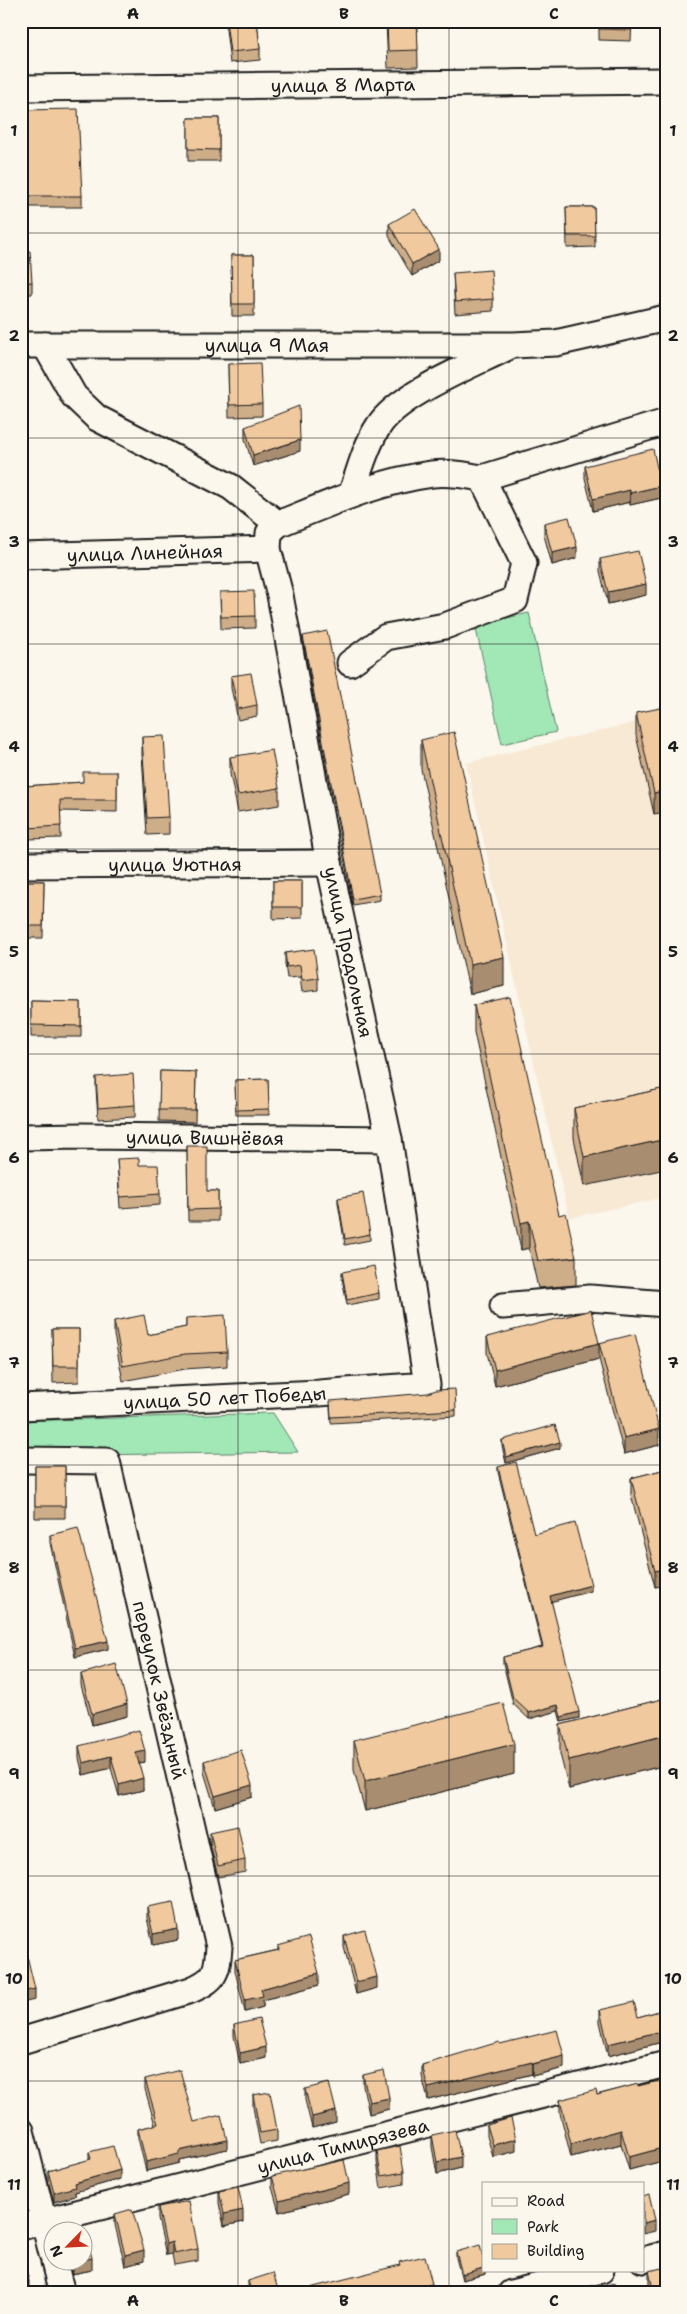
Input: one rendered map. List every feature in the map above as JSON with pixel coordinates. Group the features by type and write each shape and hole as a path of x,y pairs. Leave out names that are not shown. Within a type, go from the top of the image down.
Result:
{"street":[{"name":"улица 8 Марта","path":"21,88 666,81"},
{"name":"улица 9 Мая","path":"33,345 512,345 556,343 666,318"},
{"path":"33,345 74,396 97,418 231,487 278,524"},
{"path":"351,495 371,439 378,425 392,411 408,398 512,345"},
{"path":"268,549 269,533 278,524 351,495 433,474 457,474 482,478 665,423"},
{"path":"350,663 386,637 445,626 515,600 524,563 482,478"},
{"name":"улица Линейная","path":"21,556 268,549"},
{"name":"улица Продольная","path":"268,549 280,595 329,863 389,1139 427,1386"},
{"name":"улица Уютная","path":"21,865 329,863"},
{"name":"улица Вишнёвая","path":"21,1137 389,1139"},
{"path":"503,1306 590,1298 662,1303"},
{"name":"улица 50 лет Победы","path":"21,1406 319,1393 427,1386"},
{"name":"переулок Звёздный","path":"21,1460 107,1461 219,1947 218,1968 209,1982 192,1990 21,2041"},
{"name":"улица Тимирязева","path":"33,2224 666,2064"},
{"path":"21,2130 33,2224 42,2238"},
{"path":"644,2260 666,2254"},
{"path":"57,2272 62,2293"},
{"path":"511,2293 593,2272"}],"shaded area":[{"path":"666,715 666,1197 569,1218 466,763"}],"green space":[{"path":"529,613 556,732 502,744 475,625"},
{"path":"273,1413 298,1452 21,1456 21,1421"}],"building":[{"path":"226,21 257,21 260,49 230,52"},
{"path":"387,21 417,21 418,50 388,51"},
{"path":"599,21 631,21 631,30 599,29"},
{"path":"78,109 82,196 24,196 24,110"},
{"path":"188,118 219,118 219,150 188,149"},
{"path":"566,207 594,207 595,236 567,236"},
{"path":"415,209 439,249 412,264 389,224"},
{"path":"30,251 32,282 21,283 21,252"},
{"path":"231,255 254,255 254,304 232,304"},
{"path":"491,270 493,299 455,302 453,273"},
{"path":"260,363 262,404 229,405 228,364"},
{"path":"299,406 300,440 253,455 245,427"},
{"path":"653,449 661,486 630,493 630,490 593,499 585,466"},
{"path":"569,517 577,547 552,553 544,523"},
{"path":"638,551 646,584 608,592 600,559"},
{"path":"254,591 255,616 221,617 220,592"},
{"path":"327,631 380,894 353,899 303,636"},
{"path":"251,673 257,705 238,709 231,676"},
{"path":"665,707 666,790 654,793 636,713"},
{"path":"454,732 504,957 470,964 421,740"},
{"path":"164,736 169,817 147,818 142,737"},
{"path":"272,750 279,788 238,795 230,757"},
{"path":"83,772 117,772 117,800 60,800 61,826 27,828 25,786 83,782"},
{"path":"21,881 44,881 43,926 21,926"},
{"path":"273,881 302,881 302,907 273,907"},
{"path":"314,949 318,978 302,980 300,965 287,967 285,953"},
{"path":"510,997 559,1215 566,1213 576,1257 538,1261 529,1221 521,1223 474,1005"},
{"path":"31,1001 81,1002 81,1026 31,1025"},
{"path":"160,1071 196,1072 195,1110 159,1110"},
{"path":"133,1074 135,1105 98,1108 96,1077"},
{"path":"268,1079 269,1109 236,1110 235,1080"},
{"path":"666,1088 666,1139 584,1157 574,1108"},
{"path":"187,1146 207,1146 207,1191 218,1191 218,1209 188,1210"},
{"path":"139,1158 139,1165 158,1165 160,1194 120,1197 117,1159"},
{"path":"363,1193 370,1234 345,1239 338,1198"},
{"path":"374,1266 379,1293 347,1300 342,1272"},
{"path":"591,1310 599,1343 495,1370 487,1337"},
{"path":"144,1315 148,1335 186,1327 186,1318 225,1315 227,1352 185,1354 123,1366 114,1321"},
{"path":"52,1329 79,1329 79,1366 53,1366"},
{"path":"635,1334 659,1429 624,1438 599,1343"},
{"path":"455,1389 456,1410 331,1417 330,1401"},
{"path":"555,1425 560,1442 506,1457 502,1440"},
{"path":"516,1462 534,1534 575,1523 591,1585 550,1596 579,1712 561,1717 558,1705 529,1713 513,1698 503,1657 543,1647 498,1467"},
{"path":"35,1466 65,1466 65,1506 35,1506"},
{"path":"666,1469 666,1568 655,1571 631,1478"},
{"path":"78,1528 108,1641 75,1648 50,1535"},
{"path":"116,1664 127,1704 92,1714 81,1674"},
{"path":"666,1698 666,1735 569,1760 560,1725"},
{"path":"503,1703 514,1744 365,1781 354,1740"},
{"path":"139,1730 145,1751 136,1753 143,1778 119,1785 111,1756 83,1763 79,1746"},
{"path":"241,1750 252,1785 215,1796 204,1761"},
{"path":"238,1826 245,1860 218,1866 210,1832"},
{"path":"173,1902 178,1929 153,1934 147,1907"},
{"path":"365,1930 377,1977 356,1982 344,1936"},
{"path":"21,1931 35,1989 21,1992"},
{"path":"309,1937 319,1973 261,1989 263,1996 245,2000 235,1960 279,1950 278,1946"},
{"path":"634,2002 638,2017 666,2009 666,2030 608,2044 600,2010"},
{"path":"259,2019 266,2047 240,2053 234,2025"},
{"path":"557,2030 564,2056 428,2088 422,2065 499,2042 500,2044"},
{"path":"180,2070 194,2122 221,2115 227,2140 179,2151 179,2154 146,2162 138,2129 158,2124 145,2079"},
{"path":"384,2070 389,2098 369,2102 363,2075"},
{"path":"666,2079 666,2116 662,2116 666,2129 666,2147 629,2157 621,2130 571,2144 560,2100 596,2090 597,2095"},
{"path":"329,2083 336,2111 312,2117 305,2089"},
{"path":"270,2092 277,2130 260,2133 253,2095"},
{"path":"511,2118 516,2139 493,2145 487,2125"},
{"path":"455,2130 461,2157 437,2162 432,2135"},
{"path":"113,2146 120,2170 74,2183 75,2187 54,2193 48,2171 91,2159 89,2152"},
{"path":"400,2146 404,2172 381,2176 377,2151"},
{"path":"344,2160 349,2183 279,2201 272,2176"},
{"path":"238,2187 243,2210 224,2214 219,2191"},
{"path":"649,2195 655,2220 644,2223 644,2197"},
{"path":"189,2201 198,2249 174,2254 172,2242 166,2244 158,2207"},
{"path":"132,2209 144,2250 125,2255 115,2214"},
{"path":"480,2245 482,2268 462,2274 456,2252"},
{"path":"21,2252 29,2281 23,2282 26,2293 21,2293"},
{"path":"425,2256 432,2284 392,2293 290,2293 400,2265 399,2262"},
{"path":"666,2267 666,2293 654,2293 649,2271"},
{"path":"273,2273 279,2293 252,2293 248,2281"},
{"path":"614,2283 617,2293 574,2293"}]}
